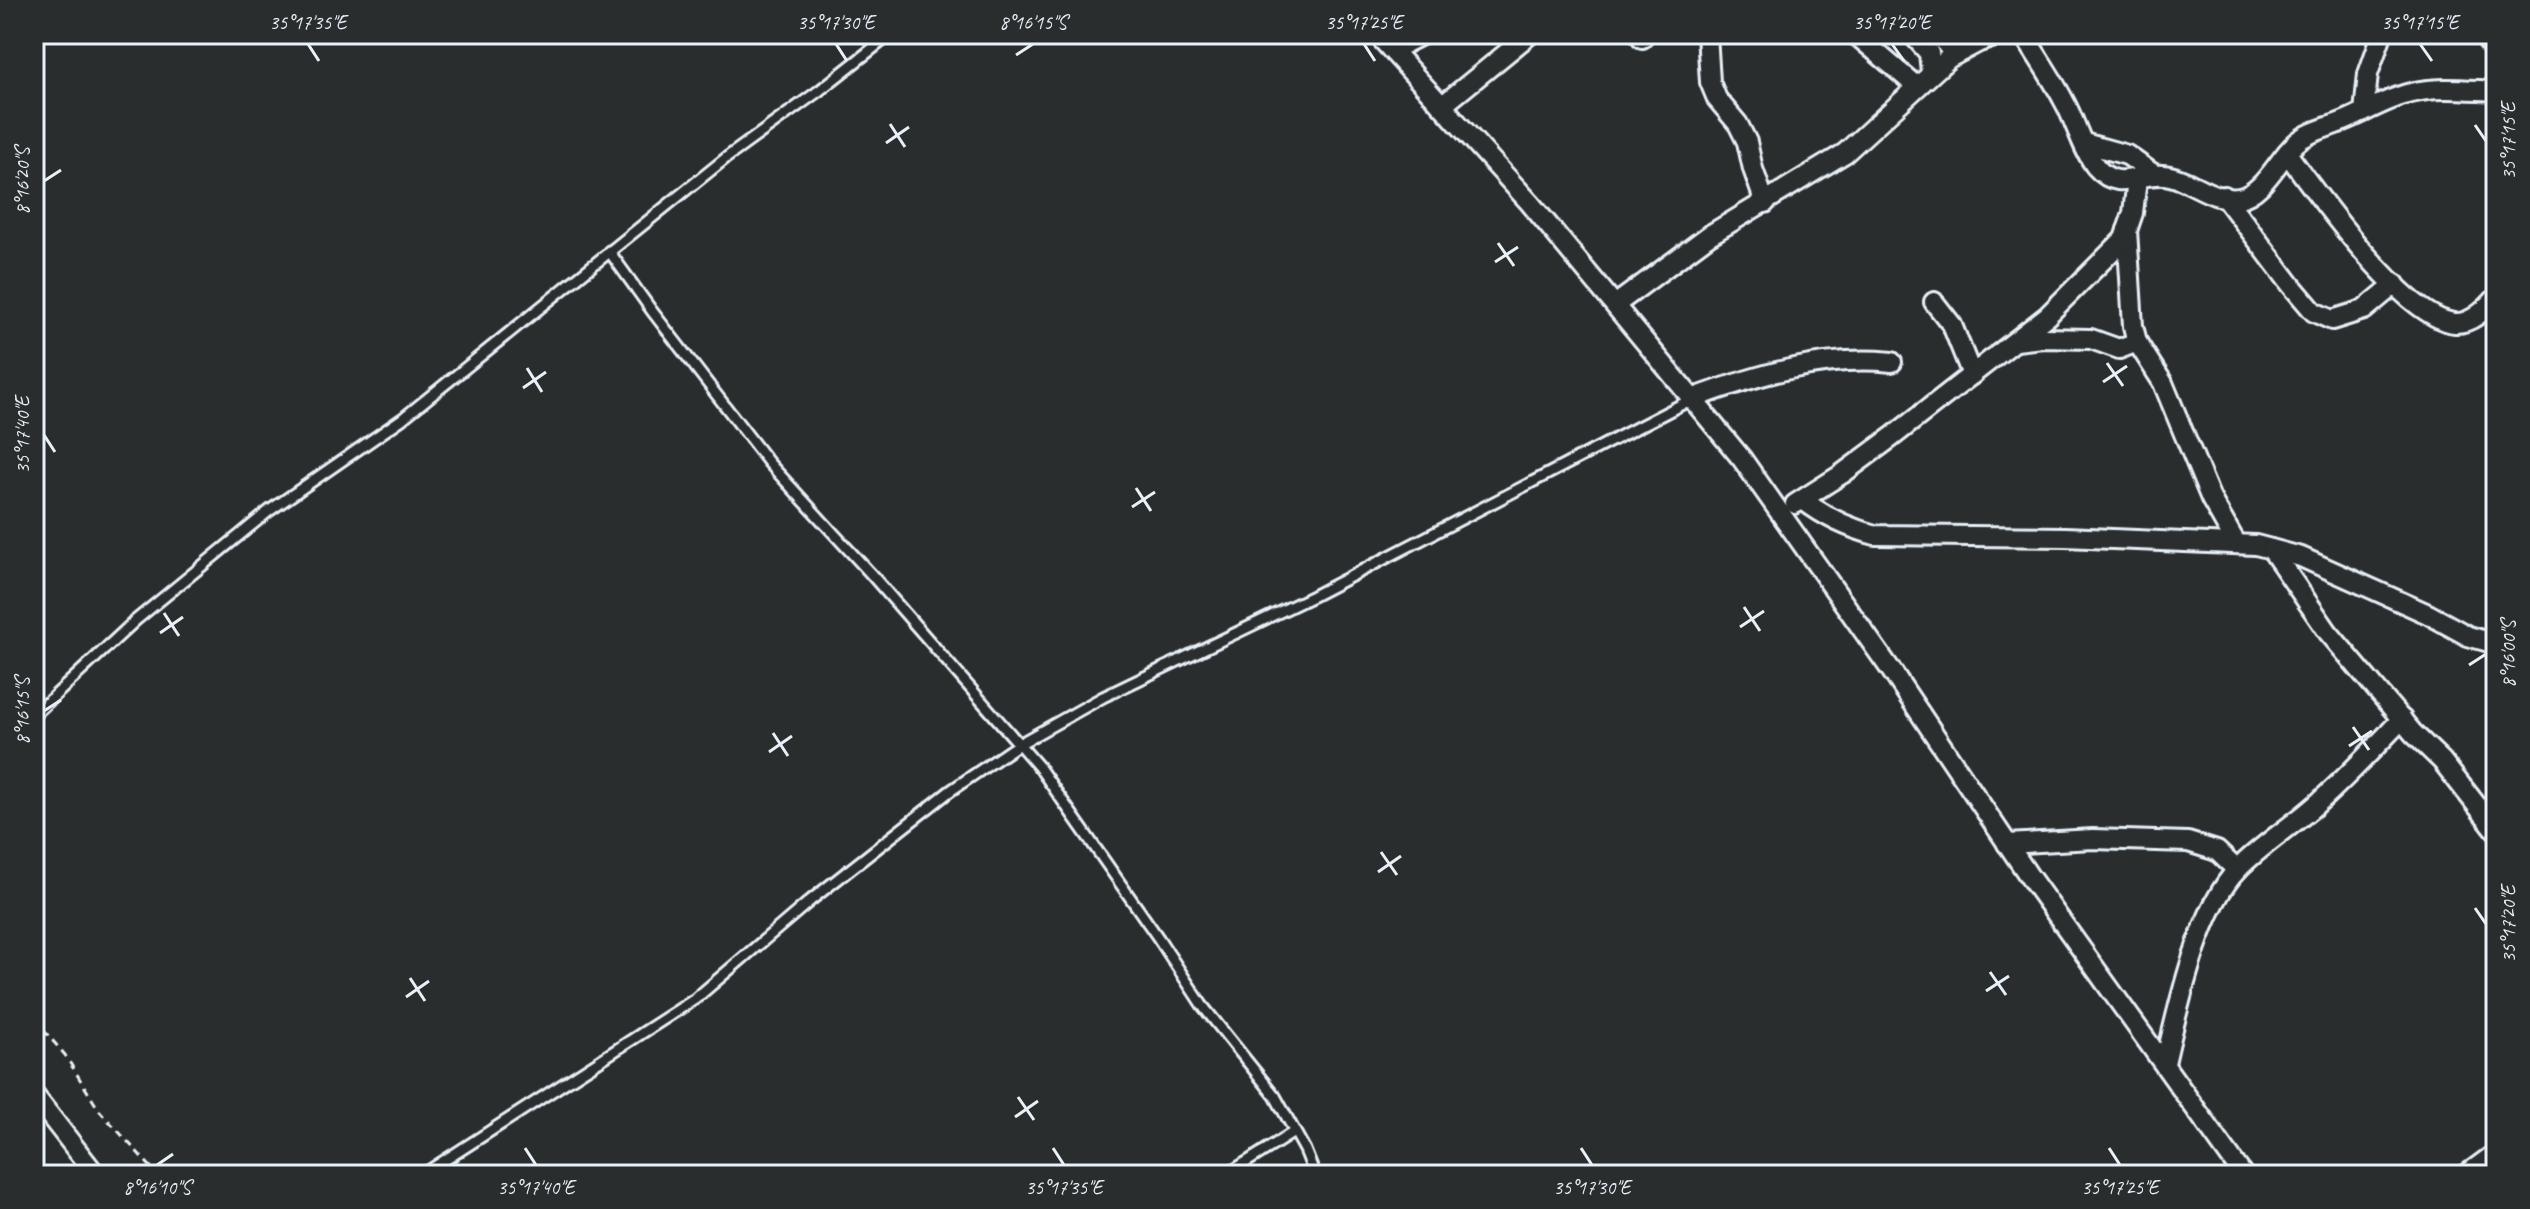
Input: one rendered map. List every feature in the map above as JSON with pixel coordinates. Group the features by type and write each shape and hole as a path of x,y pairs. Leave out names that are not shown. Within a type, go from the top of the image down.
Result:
{"street":[{"path":"1377,34 1530,203 1742,459 1891,670 2007,844 2243,1175"},
{"path":"1392,50 1423,34"},
{"path":"1707,34 1710,82 1717,99 1738,124 1747,142 1765,203"},
{"path":"1855,34 1916,86"},
{"path":"1615,305 1708,236 1845,153 1931,72 1954,55 2003,34"},
{"path":"2023,34 2065,102 2095,166 2110,178 2120,181 2168,175 2215,195 2240,198 2259,186 2295,144 2315,131 2410,93 2446,89 2496,91"},
{"path":"2364,112 2368,74 2382,34"},
{"path":"2483,34 2496,53"},
{"path":"1443,105 1528,35"},
{"path":"1913,35 1929,53 1931,72"},
{"path":"1913,35 1942,38 1954,55"},
{"path":"2084,143 2127,155 2146,177"},
{"path":"2287,153 2364,253 2419,306 2443,320 2457,323 2476,317 2496,298"},
{"path":"1779,514 1842,474 2047,316 2124,239 2146,177"},
{"path":"2224,196 2314,312 2332,320 2364,310 2395,284"},
{"path":"2127,230 2133,326 2137,342 2163,383 2211,499 2236,543"},
{"path":"1934,302 1952,325 1972,375"},
{"path":"2016,341 2091,339 2119,349 2137,342"},
{"path":"1692,399 1728,385 1784,370 1844,359 1892,362"},
{"path":"1803,500 1821,514 1851,529 1875,535 2236,543 2271,549 2301,557 2428,614 2468,636 2496,644"},
{"path":"2271,549 2328,632 2442,761 2496,830"},
{"path":"2165,1063 2181,996 2198,944 2216,902 2237,870 2320,802 2402,719"},
{"path":"2007,844 2093,839 2188,842 2217,851 2237,870"},
{"path":"34,1095 96,1175"},
{"path":"2466,1175 2496,1153"}],"lane":[{"path":"34,715 136,620 257,521 402,419 726,158 891,34"},
{"path":"609,251 769,463 870,573 1047,778 1202,1005 1275,1096 1315,1175"},
{"path":"422,1175 695,999 811,900 950,791 1019,744 1103,697 1313,596 1692,399"},
{"path":"1226,1175 1294,1132"}],"path":[{"path":"34,1019 65,1055 99,1110 158,1175"}]}
